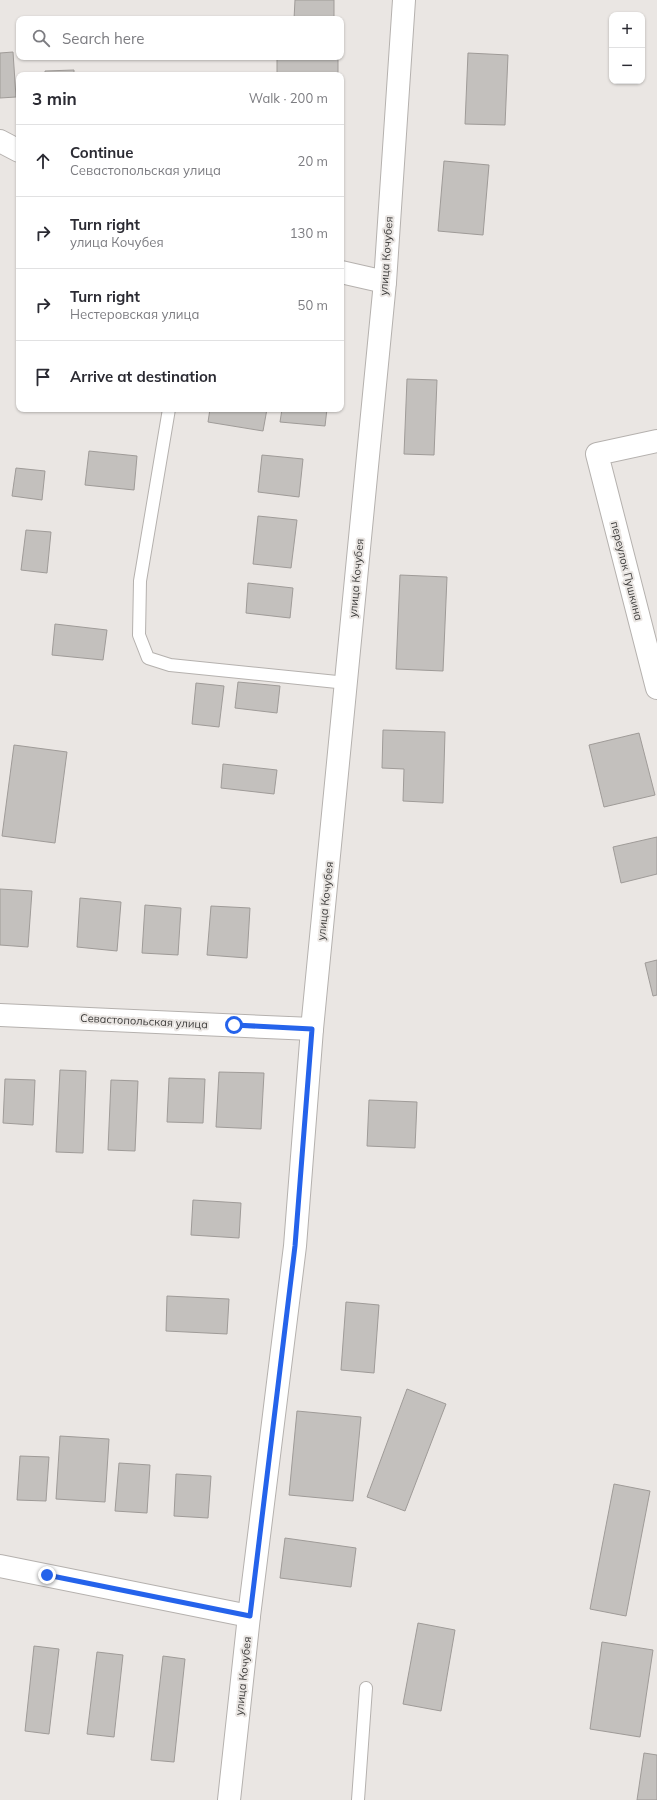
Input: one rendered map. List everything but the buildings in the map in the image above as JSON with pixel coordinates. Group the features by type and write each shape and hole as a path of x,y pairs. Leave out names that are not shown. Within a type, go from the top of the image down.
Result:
{"street":[{"name":"улица Кочубея","path":"229,1800 295,1246 312,1029 347,683 384,282 404,0"},
{"path":"0,141 16,149"},
{"path":"344,273 384,282"},
{"name":"переулок Пушкина","path":"657,441 597,454 657,688"},
{"name":"Севастопольская улица","path":"0,1015 312,1029"},
{"path":"0,1566 250,1616"}],"lane":[{"path":"168,412 140,581 139,635 148,658 170,665 347,683"},
{"path":"358,1800 366,1688"}],"route":[{"path":"47,1575 250,1616 295,1246 312,1029 234,1025"}]}
